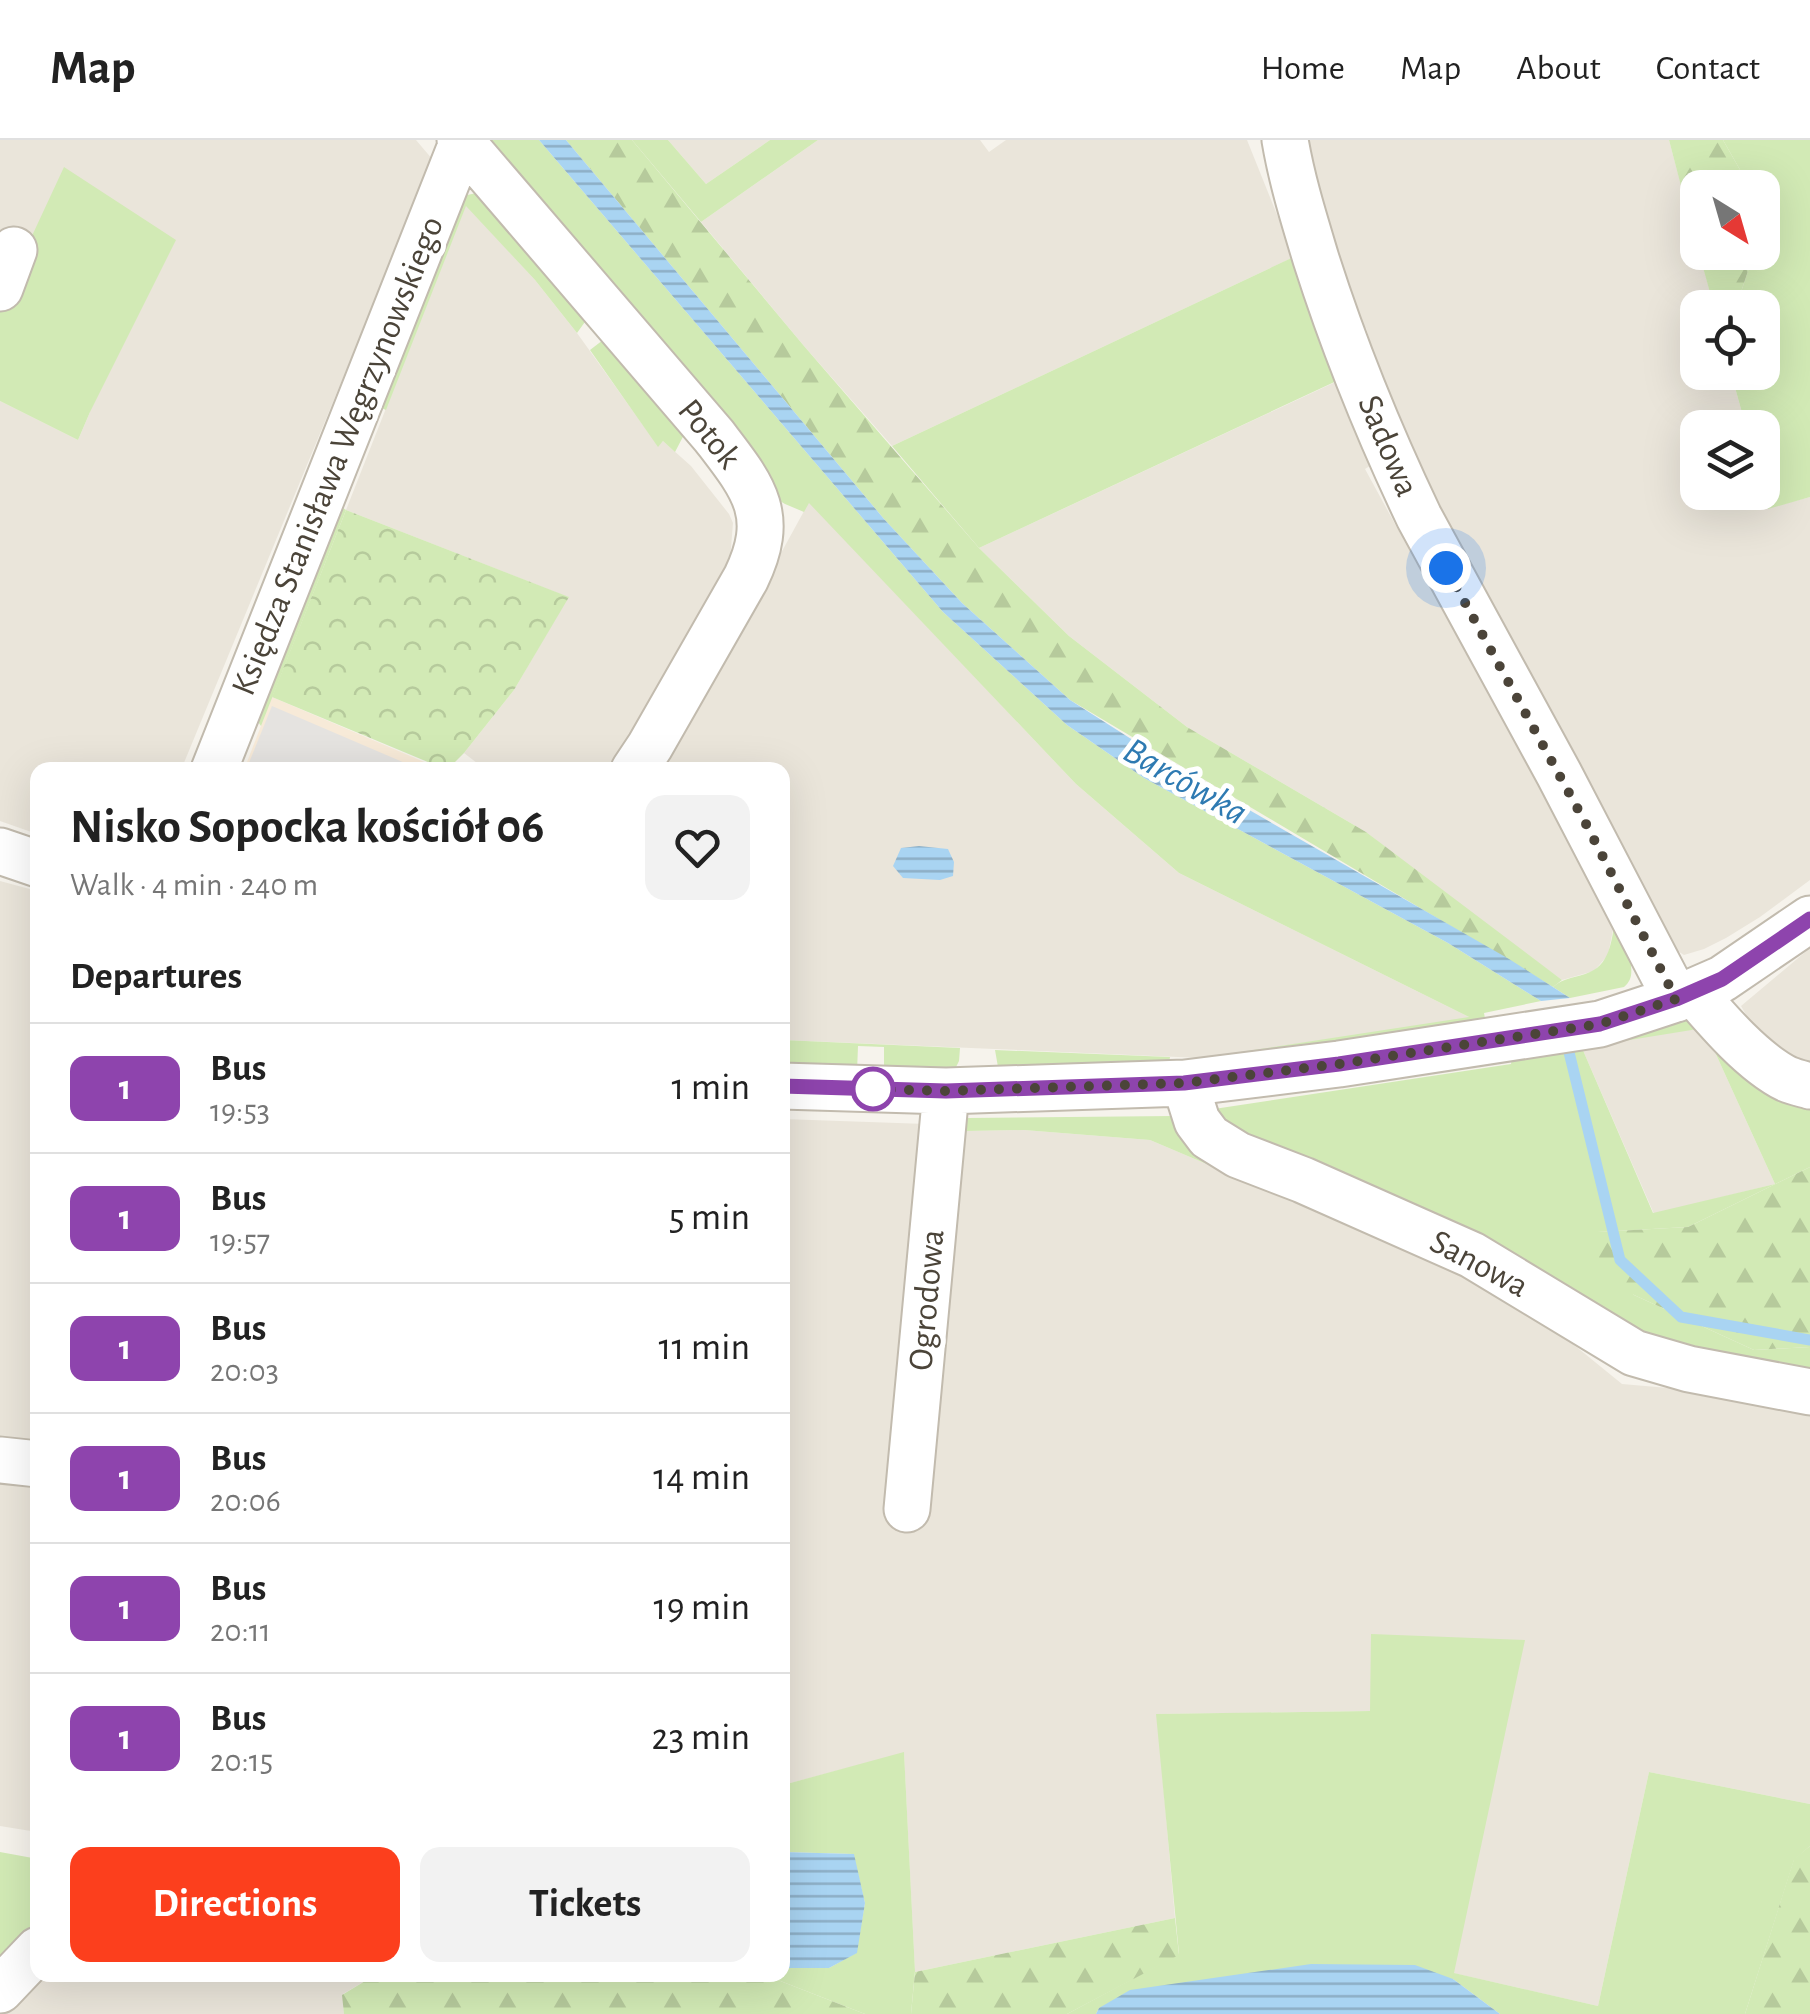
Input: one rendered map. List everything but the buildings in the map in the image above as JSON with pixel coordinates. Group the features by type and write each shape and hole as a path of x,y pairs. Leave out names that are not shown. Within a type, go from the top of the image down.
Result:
{"street":[{"name":"Sadowa","path":"1285,140 1292,183 1334,316 1398,474 1559,774 1685,996 1787,1079 1810,1086"},
{"name":"Księdza Stanisława Węgrzynowskiego","path":"217,762 461,141"},
{"name":"Potok","path":"461,141 714,436 742,473 759,508 757,556 639,762"},
{"path":"0,851 30,861"},
{"path":"790,1086 946,1091 1184,1083 1600,1024 1685,996 1746,964 1810,919"},
{"name":"Sanowa","path":"1184,1083 1197,1121 1209,1138 1472,1254 1634,1353 1689,1369 1810,1392"},
{"name":"Ogrodowa","path":"907,1509 946,1091"},
{"path":"0,1460 30,1463"},
{"path":"0,1990 30,1958"}],"shaded area":[{"path":"0,140 416,140 433,160 184,762 30,762 30,832 0,821 0,401 78,440 90,412 24,253 0,241"},
{"path":"668,140 770,140 706,184"},
{"path":"818,140 980,140 989,152 1006,140 1247,140 1294,257 892,446 701,222"},
{"path":"1301,140 1669,140 1680,181 1680,270 1704,270 1709,290 1680,290 1680,390 1736,390 1741,410 1680,410 1680,510 1780,510 1780,505 1810,497 1810,880 1760,917 1704,949 1684,955 1673,948 1540,716 1366,364 1373,351 1366,328 1355,324"},
{"path":"466,205 535,280 658,446 663,441 691,466 729,514 733,523 730,561 637,726 612,762 476,762 464,753 514,690 568,597 346,510"},
{"path":"1344,378 1378,461 1365,469 1431,590 1456,607 1616,915 1608,955 1594,971 1562,980 1366,832 1187,727 1069,636 979,548"},
{"path":"809,502 1076,784 1179,873 1471,1018 1201,1058 790,1040 790,762 663,762"},
{"path":"272,697 424,762 247,762"},
{"path":"272,706 403,762 249,762"},
{"path":"0,881 30,889 30,1448 0,1443"},
{"path":"1810,948 1810,1063 1772,1044 1752,1025 1741,1006"},
{"path":"1704,1028 1775,1184 1654,1214 1582,1048"},
{"path":"790,1119 926,1124 954,1158 967,1131 1024,1130 1150,1140 1509,1292 1622,1384 1738,1394 1810,1409 1810,1804 1649,1772 1598,2006 1453,1973 1524,1641 1370,1711 1157,1714 1175,1918 915,1972 904,1753 790,1783"},
{"path":"0,1477 30,1481 30,1831 0,1826"},
{"path":"30,1980 363,1982 343,1994 344,2014 0,2014 0,2000"}],"green space":[{"path":"479,140 539,140 943,612 1067,725 1144,778 1448,943 1541,1001 1484,1013 1486,1024 1204,1066 1201,1058 1469,1017 1179,873 1076,784 809,503 804,512 770,495"},
{"path":"566,140 632,140 979,548 1069,636 1187,727 1366,832 1562,980 1553,987 1070,700 962,603 884,519"},
{"path":"632,140 668,140 706,184 770,140 818,140 701,222"},
{"path":"1669,140 1723,140 1740,170 1680,170 1680,182"},
{"path":"1723,140 1810,140 1810,497 1780,506 1780,410 1741,410 1736,390 1780,390 1780,290 1742,290 1748,270 1780,270 1780,170 1740,170"},
{"path":"64,167 176,240 78,440 0,401 0,312"},
{"path":"477,193 587,319 577,333 535,280 466,206 386,410 375,405 461,200"},
{"path":"1300,254 1343,378 979,548 892,446"},
{"path":"1704,270 1748,270 1742,290 1709,290"},
{"path":"603,340 687,429 675,452 663,441 658,447 590,350"},
{"path":"336,503 346,510 261,726 256,719"},
{"path":"346,510 569,597 514,690 455,762 428,762 272,697"},
{"path":"1431,590 1451,595 1636,939 1642,961 1631,966 1624,987 1570,998 1553,987 1590,972 1603,962 1616,915 1456,607"},
{"path":"1683,1013 1810,1092 1810,1167 1688,1227 1598,1232 1634,1295 1754,1350 1810,1347 1810,1382 1678,1359 1221,1133 1214,1109 1511,1064 1512,1058 1582,1048 1653,1213 1775,1184 1704,1028 1605,1044"},
{"path":"790,1040 960,1048 952,1075 884,1071 884,1047 858,1046 857,1072 790,1069"},
{"path":"995,1050 1170,1057 1168,1070 998,1067"},
{"path":"1173,1116 1275,1193 1150,1140 1024,1130 967,1131 954,1158 961,1125 968,1118"},
{"path":"1810,1167 1810,1347 1754,1350 1634,1295 1589,1247 1597,1232 1688,1227"},
{"path":"1371,1634 1525,1640 1454,1973 1598,2006 1649,1772 1810,1804 1810,1846 1794,1860 1745,2014 1500,2014 1453,1979 1099,2008 1096,2014 1067,2014 1179,1954 1156,1714 1370,1711"},
{"path":"904,1752 915,1971 911,2014 865,2014 783,1982 790,1982 790,1968 829,1968 856,1953 865,1903 853,1854 790,1852 790,1783"},
{"path":"1810,1846 1810,2014 1745,2014 1794,1859"},
{"path":"0,1852 30,1858 30,1948 0,1975"},
{"path":"1175,1918 1179,1955 1067,2014 911,2014 915,1972"},
{"path":"363,1982 783,1982 865,2014 344,2014 342,1995"}],"water":[{"path":"539,140 566,140 884,519 962,603 1070,700 1183,772 1570,998 1541,1001 1448,943 1144,778 1067,725 943,612"},
{"path":"901,848 948,849 954,862 953,876 940,880 903,878 893,866"},
{"path":"790,1852 854,1854 865,1903 857,1953 829,1968 790,1968"},
{"path":"1311,1964 1415,1965 1453,1979 1500,2014 1096,2014 1099,2008 1130,1990"}],"waterway":[{"name":"Barcówka","path":"1565,1036 1620,1260 1681,1317 1810,1340"}],"bus line":[{"name":"1","path":"790,1086 946,1091 1184,1083 1600,1024 1694,993 1722,979 1810,919"}],"route":[{"path":"873,1089 946,1091 1184,1083 1600,1024 1676,999 1446,568"}]}
